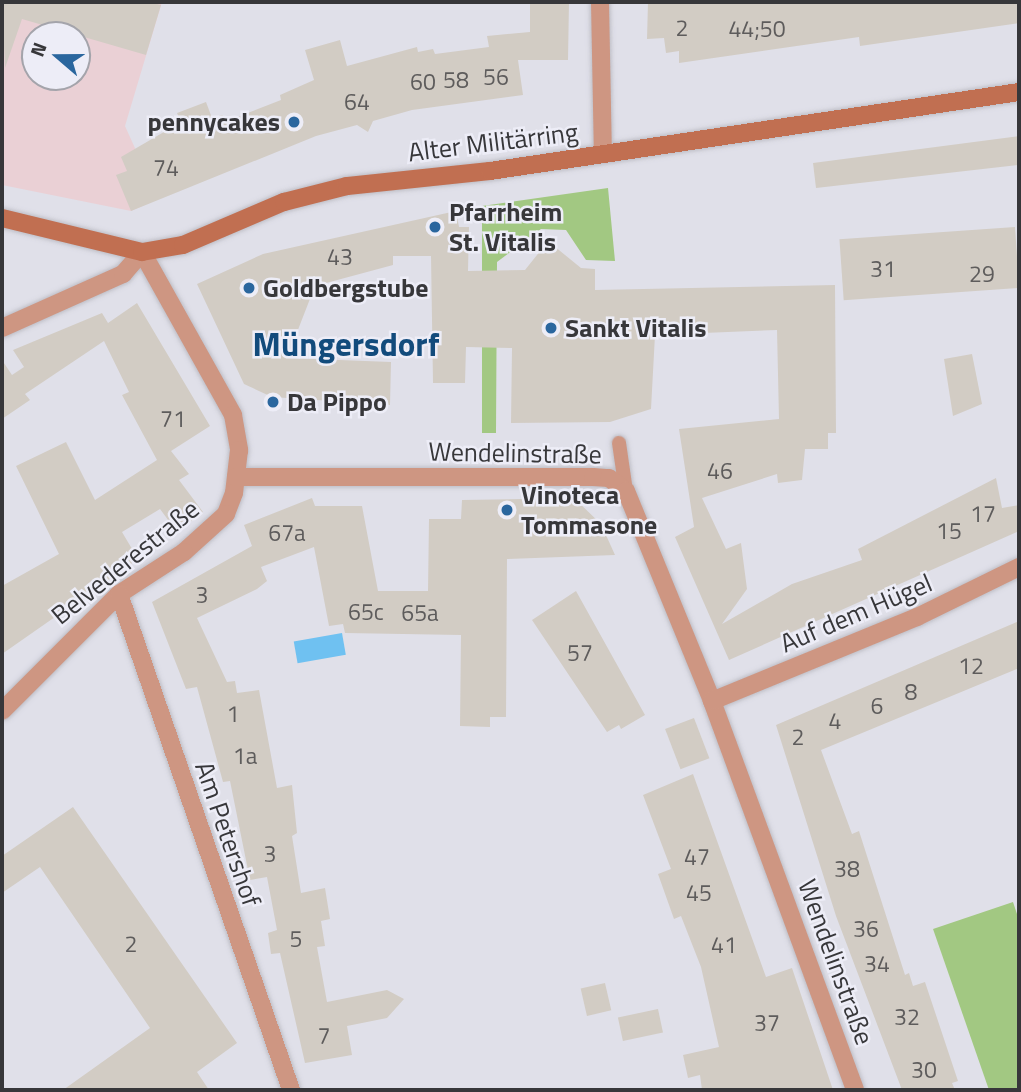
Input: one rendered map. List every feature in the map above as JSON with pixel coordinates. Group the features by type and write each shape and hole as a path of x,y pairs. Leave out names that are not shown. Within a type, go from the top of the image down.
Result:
{"street":[{"path":"600,2 603,154"},
{"name":"Alter Militärring","path":"142,252 183,245 254,213 327,190 603,154 1019,92"},
{"path":"2,218 142,252 233,415 236,477"},
{"path":"2,328 122,274 142,252"},
{"name":"Wendelinstraße","path":"236,477 593,477 609,478 626,491 712,701 855,1090"},
{"name":"Belvederestraße","path":"2,710 119,594 184,552 226,514 236,477"},
{"name":"Auf dem Hügel","path":"712,701 917,617 1019,567"},
{"name":"Am Petershof","path":"119,594 291,1090"}],"lane":[{"path":"619,443 626,491"}],"shaded area":[{"path":"2,2 162,2 125,126 158,199 131,211 2,185"}],"green space":[{"path":"608,188 615,261 586,260 566,230 541,229 497,262 496,433 482,433 482,206"},
{"path":"1013,902 1019,920 1019,1090 989,1090 933,929"}],"water":[{"path":"342,633 346,655 298,663 294,642"}],"building":[{"path":"2,2 149,2 161,5 146,55 91,39 91,21 22,19 5,68"},
{"path":"530,2 569,2 568,60 518,60 523,95 412,110 373,121 368,132 357,125 316,136 131,211 116,175 127,171 121,157 181,122 177,113 206,102 212,118 223,115 225,122 281,100 280,95 314,80 305,50 340,40 347,66 417,47 418,52 433,49 435,54 489,47 487,36 530,32"},
{"path":"648,2 1019,2 1019,23 860,46 859,37 679,63 679,51 666,53 664,38 647,39"},
{"path":"1019,136 1019,165 816,188 813,163"},
{"path":"456,211 459,227 469,227 468,271 525,270 541,250 554,246 581,268 595,269 595,290 835,285 836,433 828,433 828,449 805,449 802,480 778,483 777,474 702,498 726,549 741,543 747,589 722,624 792,584 862,560 858,549 996,478 1002,508 1019,505 1019,531 729,660 675,537 694,527 679,429 779,419 777,330 655,335 651,409 610,422 511,423 512,348 466,347 465,383 433,383 431,256 393,256 393,265 315,286 287,358 391,362 390,405 272,397 244,384 197,284 263,254"},
{"path":"1015,227 1019,288 844,300 839,239"},
{"path":"137,303 210,426 171,451 189,474 179,480 203,512 177,532 160,509 122,532 138,559 2,654 2,586 59,554 16,466 66,442 95,500 157,460 122,395 129,392 104,341 25,394 30,400 2,419 2,360 12,375 24,367 13,350 102,313 108,323"},
{"path":"972,354 982,404 953,416 944,359"},
{"path":"312,498 315,506 362,506 378,591 428,591 429,519 461,519 462,500 574,498 601,524 615,555 507,559 506,717 490,717 490,727 460,726 461,635 345,633 343,624 329,626 314,547 261,567 267,581 257,589 197,618 227,682 235,681 237,693 259,690 277,788 292,785 297,833 292,836 301,893 325,888 330,919 321,921 325,946 317,947 327,1002 387,990 404,999 387,1018 347,1026 352,1055 305,1063 280,953 271,954 268,933 277,930 267,877 250,880 230,781 223,782 197,687 186,689 152,602 252,546 244,525"},
{"path":"576,591 645,715 621,729 619,725 607,732 532,620"},
{"path":"1019,621 1019,668 821,750 852,834 859,831 905,975 909,973 913,986 925,982 958,1081 952,1083 955,1090 902,1090 836,916 776,725"},
{"path":"694,718 709,758 680,769 665,729"},
{"path":"693,774 766,977 792,968 833,1090 702,1090 700,1075 688,1078 683,1055 719,1047 701,967 681,916 674,919 658,874 671,869 643,795"},
{"path":"73,807 237,1043 197,1072 209,1090 63,1090 150,1028 40,867 2,893 2,856"},
{"path":"605,983 611,1010 587,1016 581,989"},
{"path":"658,1009 663,1032 623,1041 618,1018"}],"place":[{"name":"pennycakes","path":"294,122"},
{"name":"Pfarrheim St. Vitalis","path":"435,227"},
{"name":"Goldbergstube","path":"249,288"},
{"name":"Sankt Vitalis","path":"551,328"},
{"name":"Da Pippo","path":"273,402"},
{"name":"Vinoteca Tommasone","path":"507,510"}],"district":[{"name":"Müngersdorf","path":"346,345"}]}
